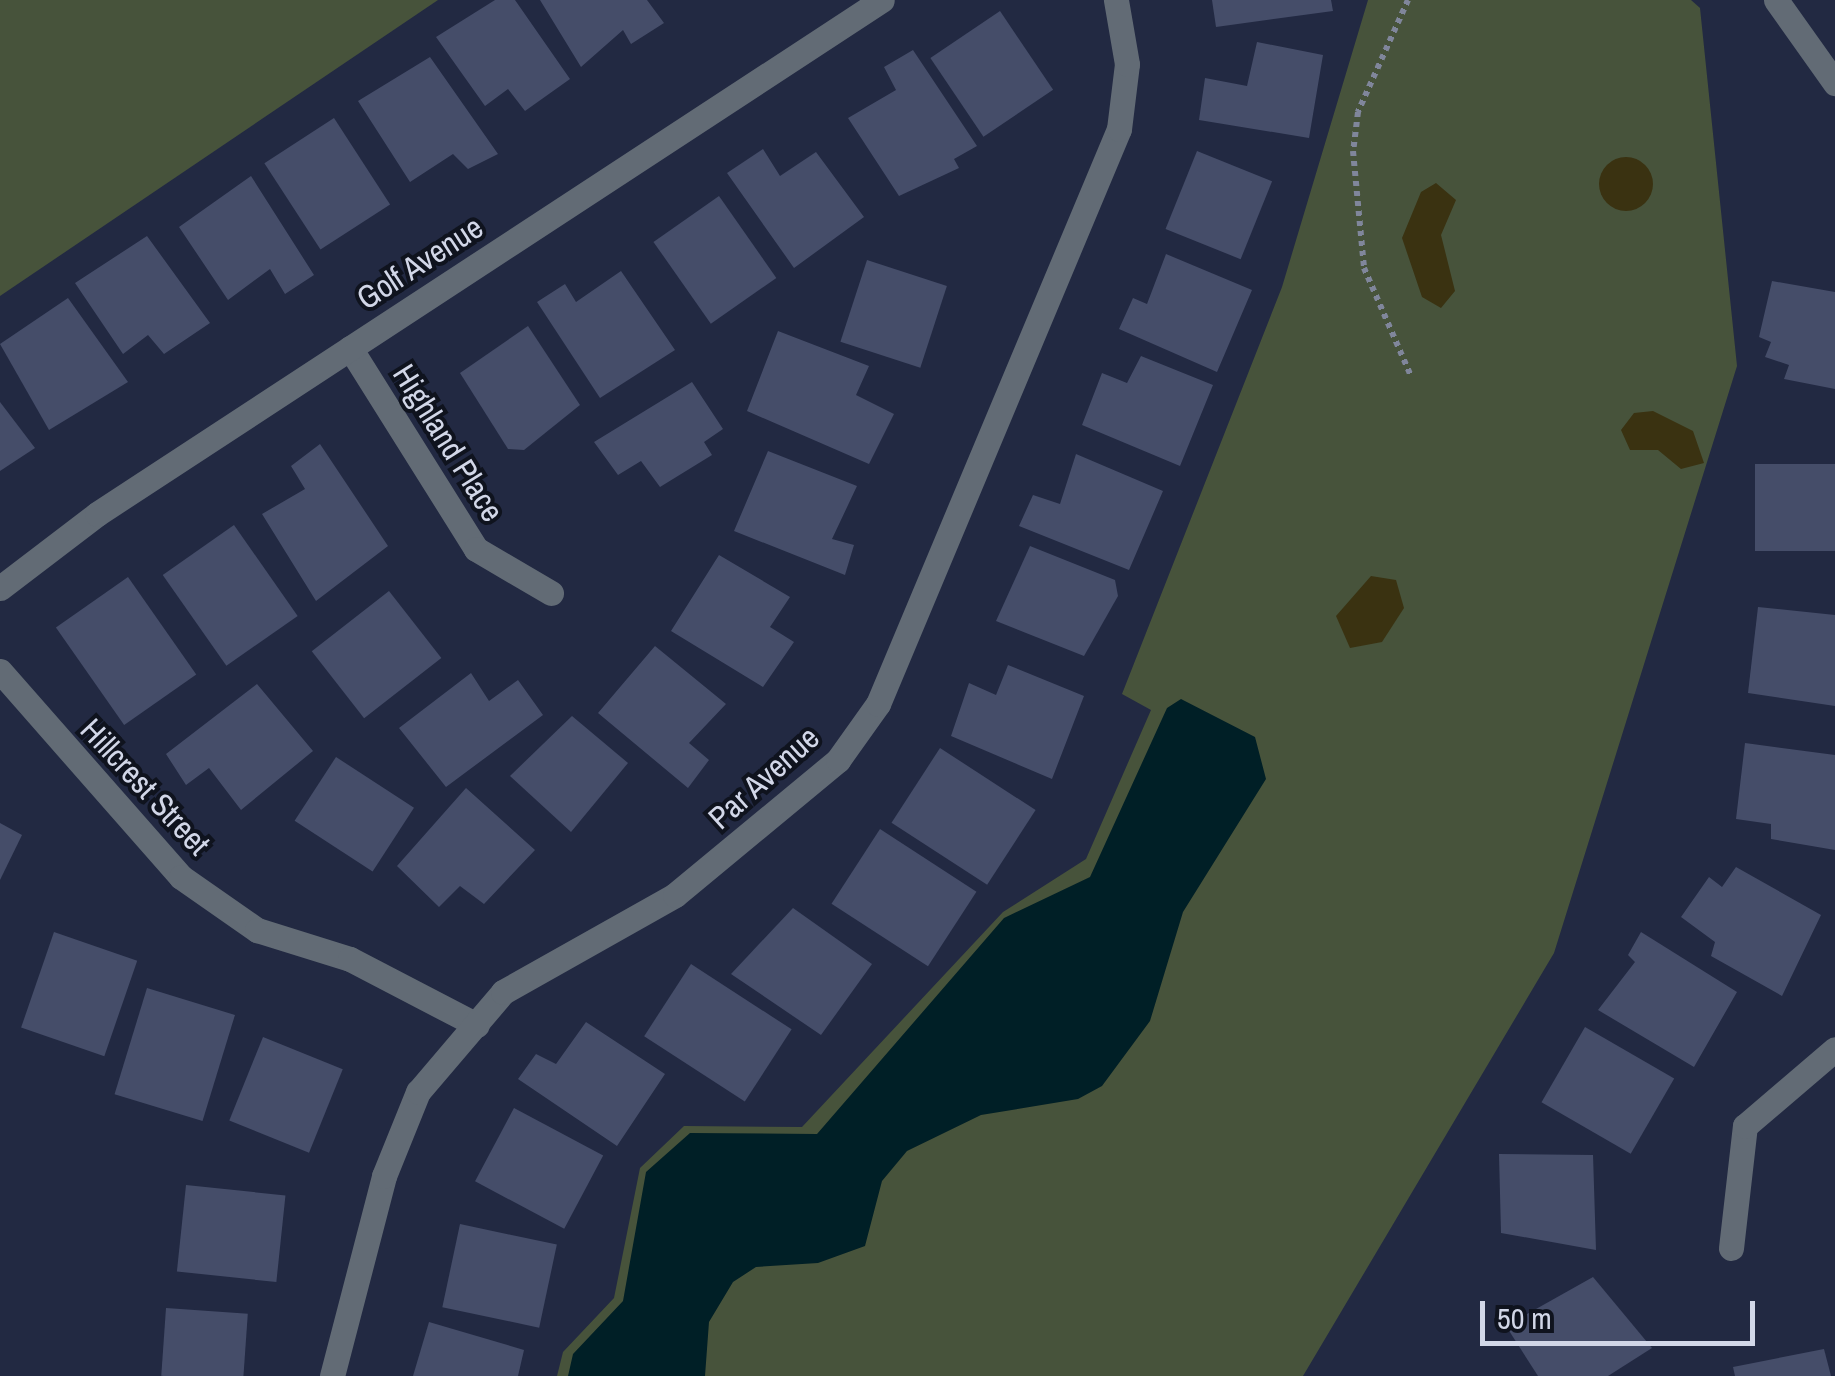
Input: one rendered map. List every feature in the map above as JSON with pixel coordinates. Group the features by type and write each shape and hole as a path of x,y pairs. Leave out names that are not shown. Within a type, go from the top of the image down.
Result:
{"street":[{"name":"Golf Avenue","path":"0,588 350,348 882,0"},
{"name":"Par Avenue","path":"332,1376 398,1142 418,1092 516,984 676,895 838,760 878,704 1120,129 1127,64 1116,0"},
{"path":"1776,0 1835,84"},
{"name":"Highland Place","path":"350,348 476,549 552,593"},
{"name":"Hillcrest Street","path":"0,671 181,876 256,930 350,959 476,1025"},
{"path":"1731,1248 1745,1126 1835,1049"}],"path":[{"path":"1408,0 1358,112 1353,151 1364,268 1410,374"}],"shaded area":[{"path":"0,0 438,0 0,296"},
{"path":"1368,0 1691,0 1700,8 1737,366 1554,953 1303,1376 557,1376 563,1352 614,1298 640,1168 684,1126 802,1127 1003,912 1086,859 1151,710 1122,694 1282,287"},
{"path":"1181,699 1255,737 1266,779 1183,912 1150,1021 1102,1086 1078,1099 981,1115 907,1151 882,1181 865,1246 818,1263 756,1267 733,1282 709,1322 705,1376 568,1376 573,1354 623,1301 646,1172 690,1133 817,1134 1004,918 1090,877 1167,708"}],"sand":[{"path":"1626,157 1645,165 1653,184 1645,203 1626,211 1607,203 1599,184 1607,165"},
{"path":"1436,183 1456,200 1441,235 1455,291 1441,308 1422,297 1402,238 1421,192"},
{"path":"1653,411 1693,431 1704,463 1681,469 1658,450 1630,450 1621,430 1634,413"},
{"path":"1371,576 1396,580 1404,608 1382,642 1350,648 1336,616"}],"building":[{"path":"495,0 515,0 570,79 525,111 508,89 485,106 436,37"},
{"path":"540,0 647,0 664,23 631,44 623,30 581,67"},
{"path":"1212,0 1331,0 1333,11 1216,27"},
{"path":"1000,11 1053,90 983,137 930,58"},
{"path":"1257,42 1323,55 1309,138 1199,120 1205,78 1247,86"},
{"path":"913,50 977,146 954,159 959,168 899,196 848,118 896,90 884,67"},
{"path":"430,57 498,154 468,169 453,154 410,182 358,101"},
{"path":"334,118 390,204 320,250 264,163"},
{"path":"763,149 780,176 816,152 864,217 794,268 727,173"},
{"path":"1197,151 1272,181 1241,259 1166,229"},
{"path":"251,176 314,275 285,294 270,269 228,300 179,227"},
{"path":"719,196 776,278 711,324 653,242"},
{"path":"147,236 210,323 164,354 148,335 123,354 75,283"},
{"path":"1166,254 1252,290 1217,372 1119,329 1133,298 1147,304"},
{"path":"867,260 947,286 920,368 840,342"},
{"path":"621,271 675,350 600,398 537,302 565,284 576,302"},
{"path":"1772,281 1835,292 1835,389 1784,379 1789,365 1765,357 1771,342 1759,337"},
{"path":"68,298 128,382 49,430 0,344"},
{"path":"528,326 580,405 524,450 508,449 460,373"},
{"path":"778,331 869,366 856,395 894,414 869,464 747,411"},
{"path":"1141,356 1213,385 1180,466 1082,425 1102,373 1127,383"},
{"path":"692,382 723,429 704,442 712,455 660,487 641,461 618,475 594,442"},
{"path":"0,402 35,448 0,471"},
{"path":"320,444 388,546 316,601 262,514 305,489 291,466"},
{"path":"768,451 857,486 832,539 854,545 845,575 734,531"},
{"path":"1076,454 1163,491 1129,570 1019,526 1033,495 1060,504"},
{"path":"1755,464 1835,464 1835,551 1755,551"},
{"path":"234,525 298,616 226,666 163,575"},
{"path":"1030,546 1115,580 1118,596 1084,656 996,621"},
{"path":"719,555 790,597 770,627 794,642 763,687 671,631"},
{"path":"128,577 196,674 124,725 56,627"},
{"path":"389,591 441,658 364,718 312,651"},
{"path":"1758,607 1835,615 1835,706 1748,693"},
{"path":"655,646 726,704 689,743 709,760 688,788 598,713"},
{"path":"1008,665 1084,696 1052,779 951,736 969,683 996,695"},
{"path":"471,673 489,701 518,680 543,715 446,787 399,728"},
{"path":"257,684 313,751 241,810 209,768 186,785 166,754"},
{"path":"572,716 628,763 571,832 510,776"},
{"path":"1745,743 1835,755 1835,850 1771,839 1771,824 1736,819"},
{"path":"940,748 1036,810 987,885 892,823"},
{"path":"336,757 414,808 373,871 295,821"},
{"path":"466,788 535,850 484,904 460,886 439,907 397,866"},
{"path":"0,823 22,835 0,880"},
{"path":"880,829 976,892 928,966 832,904"},
{"path":"1736,867 1821,915 1782,996 1711,956 1715,942 1681,917 1709,877 1722,887"},
{"path":"793,908 872,964 821,1035 731,974"},
{"path":"54,932 137,961 104,1056 21,1027"},
{"path":"1641,932 1737,992 1694,1067 1598,1010 1635,962 1628,955"},
{"path":"691,964 792,1029 745,1101 644,1036"},
{"path":"147,988 235,1015 203,1121 115,1094"},
{"path":"586,1022 665,1074 617,1146 518,1079 536,1054 556,1064"},
{"path":"1585,1027 1674,1078 1631,1154 1542,1102"},
{"path":"263,1037 343,1069 309,1153 229,1120"},
{"path":"514,1108 603,1155 564,1229 475,1181"},
{"path":"1499,1154 1593,1155 1596,1250 1501,1233"},
{"path":"186,1185 285,1195 276,1282 177,1272"},
{"path":"460,1224 557,1245 539,1328 442,1307"},
{"path":"1593,1277 1652,1348 1608,1376 1538,1376 1506,1326"},
{"path":"166,1308 248,1314 243,1376 161,1376"},
{"path":"429,1322 524,1350 518,1376 413,1376"},
{"path":"1824,1349 1831,1376 1735,1376 1733,1367"}]}
